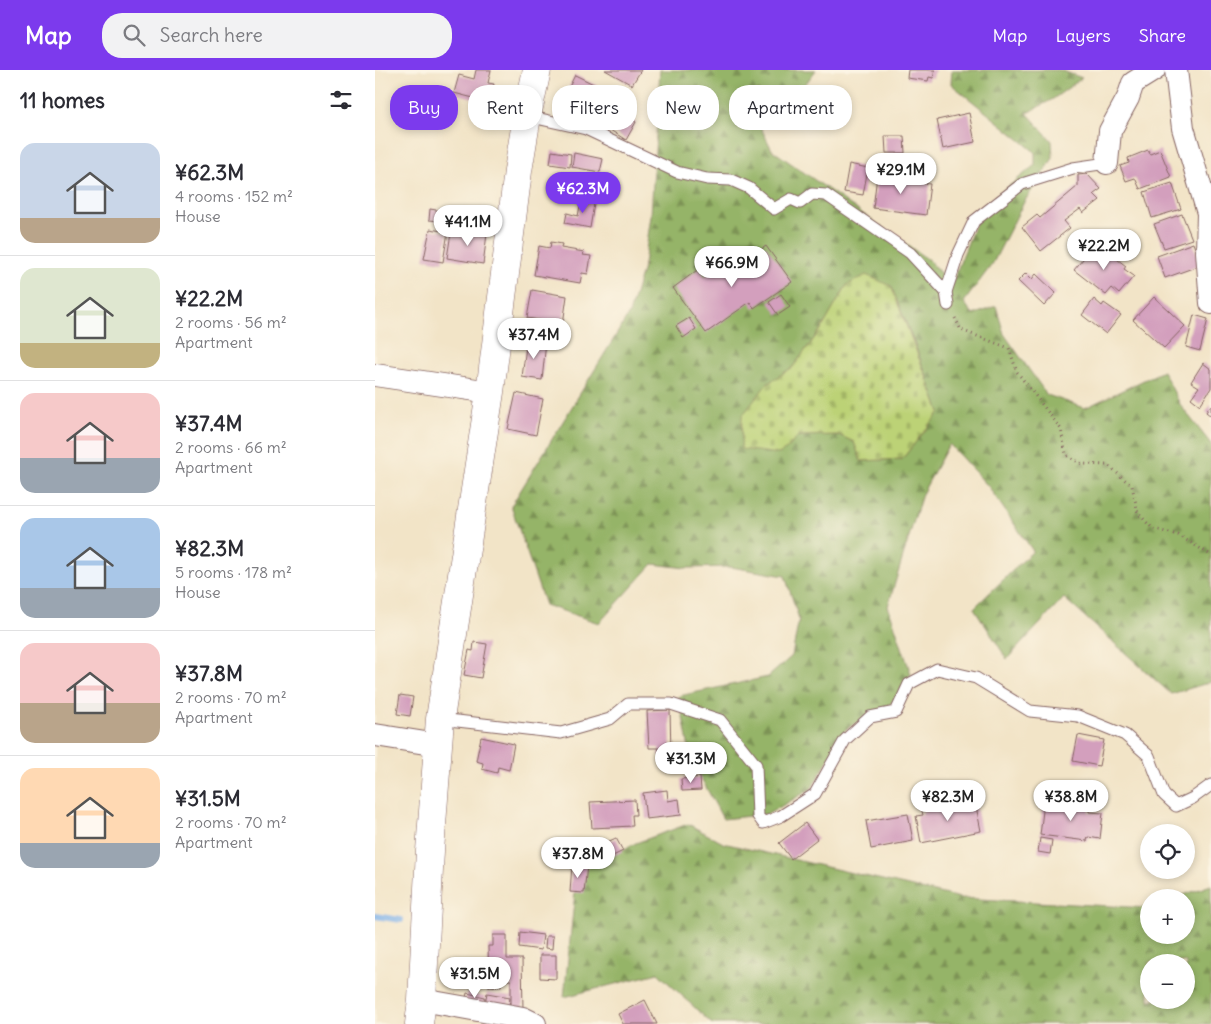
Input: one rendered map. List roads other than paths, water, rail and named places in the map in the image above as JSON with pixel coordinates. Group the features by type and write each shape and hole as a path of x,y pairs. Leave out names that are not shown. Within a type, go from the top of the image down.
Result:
{"street":[{"path":"1107,163 1111,131 1133,83 1154,70"},
{"path":"1176,70 1183,128 1208,213 1207,252 1211,303"},
{"path":"525,130 490,392 439,732 420,1012 523,1018 535,1024"},
{"path":"375,375 490,392"},
{"path":"375,735 439,732"}],"lane":[{"path":"542,119 586,129 677,172 707,179 731,180 749,188 775,209 791,200 800,203 812,194 826,196 910,253 946,292"},
{"path":"948,305 946,292 958,255 974,221 1022,184 1073,168 1107,163"},
{"path":"439,732 561,734 610,719 628,704 671,704 720,720 756,765 758,816 763,823 781,816 815,794 845,740 870,718 896,712 909,684 937,668 976,678 1030,711 1078,716 1125,735 1149,756 1164,794 1176,806 1211,786"}],"waterway":[{"path":"375,916 401,920"}]}
